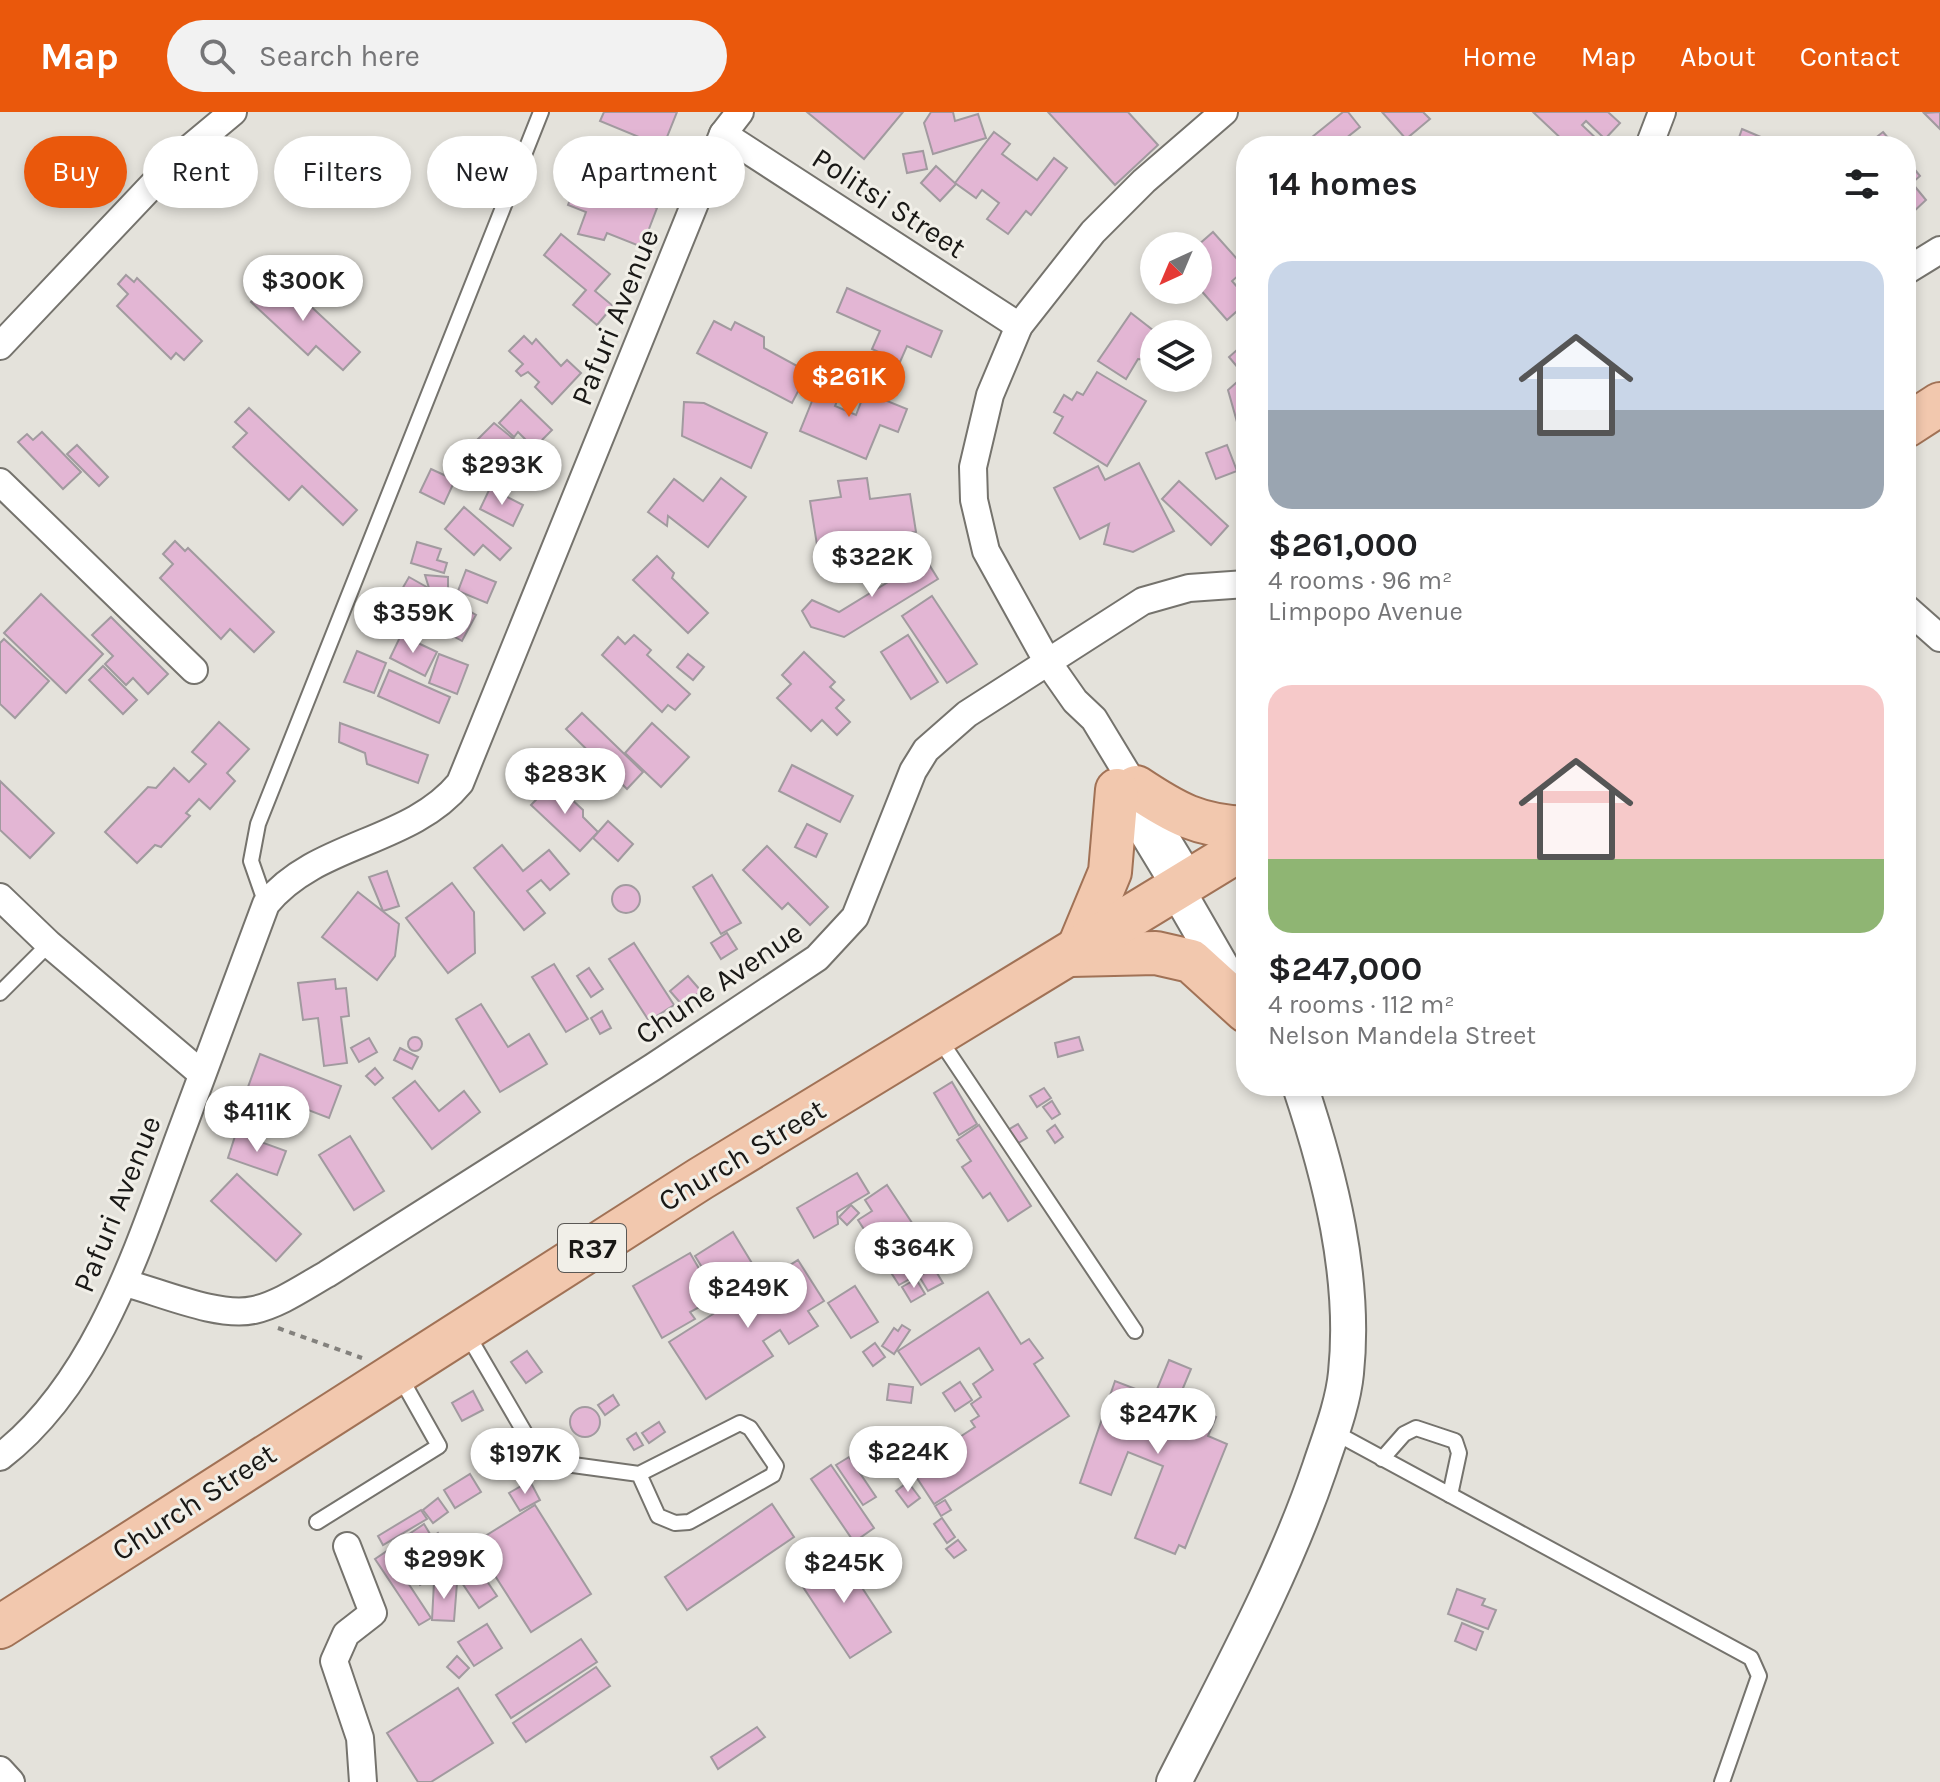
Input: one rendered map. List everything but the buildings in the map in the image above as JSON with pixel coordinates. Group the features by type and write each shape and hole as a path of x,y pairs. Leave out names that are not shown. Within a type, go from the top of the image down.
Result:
{"main road":[{"path":"1916,420 1940,404"},
{"path":"1236,826 1187,819 1127,789 1110,872 1075,952 1156,953 1191,961 1236,1001"},
{"name":"Church Street","path":"0,1627 386,1367 464,1329 700,1179 1236,852"}],"street":[{"path":"0,346 179,157 233,112"},
{"name":"Pafuri Avenue","path":"0,1457 53,1401 84,1357 125,1283 266,904 276,891 308,868 429,812 460,783 723,134 740,112"},
{"path":"1224,112 1144,181 1093,232 1019,326 990,395 973,467 974,500 986,551 1047,661 1075,701 1094,719 1127,789 1184,884 1236,959"},
{"path":"1653,136 1662,112"},
{"name":"Politsi Street","path":"723,134 1019,326"},
{"path":"1916,265 1940,250"},
{"path":"0,482 194,670"},
{"name":"Chune Avenue","path":"125,1283 225,1311 251,1310 278,1302 327,1274 640,1076 817,958 855,917 898,800 926,750 967,714 1143,601 1189,588 1236,585"},
{"path":"1916,617 1940,638"},
{"path":"1184,884 1236,990"},
{"path":"0,897 49,944 202,1074"},
{"path":"1292,1096 1315,1132"},
{"path":"1174,1782 1301,1523 1346,1376 1348,1327 1343,1258 1315,1132 1303,1096"},
{"path":"347,1546 373,1613 346,1634 334,1661 360,1738 363,1782"},
{"path":"0,1770 11,1782"}],"lane":[{"path":"266,904 251,861 258,824 541,112"},
{"path":"0,993 49,944"},
{"path":"937,1036 1135,1331"},
{"path":"464,1329 542,1457 564,1465 639,1474 740,1423 750,1428 776,1466 773,1475 689,1522 675,1523 658,1516 639,1474"},
{"path":"317,1522 439,1446 386,1367"},
{"path":"1382,1459 1404,1434 1416,1428 1455,1441 1459,1453 1450,1495"},
{"path":"1331,1431 1751,1658 1759,1676 1722,1782"}],"path":[{"path":"278,1302 278,1331 386,1367"}]}
